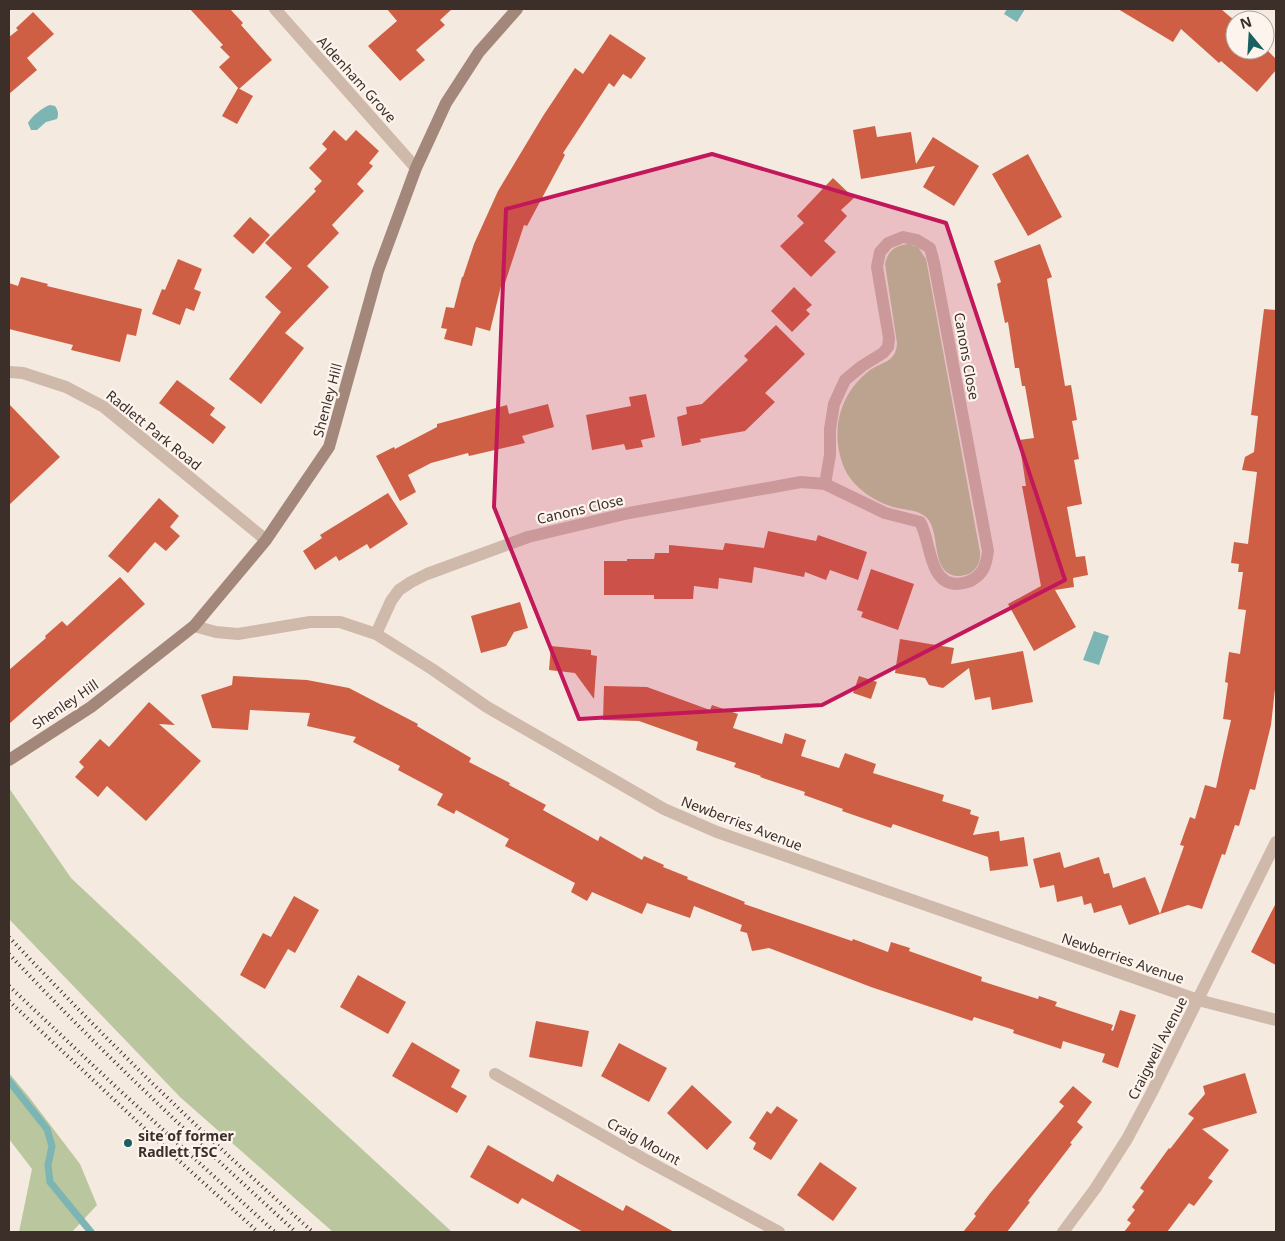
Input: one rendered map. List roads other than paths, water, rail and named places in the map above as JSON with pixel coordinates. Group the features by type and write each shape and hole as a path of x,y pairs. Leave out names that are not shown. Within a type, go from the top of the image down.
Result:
{"street":[{"name":"Aldenham Grove","path":"274,9 416,168"},
{"name":"Shenley Hill","path":"9,760 91,707 194,626 266,540 329,448 378,271 416,168 446,103 479,52 518,9"},
{"name":"Canons Close","path":"376,634 391,601 399,590 411,582 427,574 528,537 639,511 801,482 825,484 885,513 920,522 924,529 932,562 938,575 951,584 967,583 979,576 986,566 988,551 934,263 930,248 917,240 903,237 888,243 880,252 877,267 889,338 888,347 883,353 862,366 845,380 834,404 830,429 830,455 825,484"},
{"name":"Radlett Park Road","path":"9,372 23,373 66,386 104,407 266,540"},
{"name":"Newberries Avenue","path":"194,626 216,632 238,634 310,622 340,622 376,634 432,669 487,707 664,809 682,817 717,832 1198,1000 1276,1020"},
{"name":"Craigweil Avenue","path":"1063,1232 1095,1189 1126,1139 1198,1000 1276,842"},
{"name":"Craig Mount","path":"495,1074 644,1159 779,1232"}],"water":[{"path":"1007,9 1025,9 1017,22 1004,14"},
{"path":"50,105 55,106 57,109 57,119 46,122 37,130 31,130 28,123 30,120"},
{"path":"1094,631 1109,636 1099,665 1083,660"}],"waterway":[{"path":"9,1081 47,1129 52,1146 48,1165 50,1182 91,1232"}],"railway":[{"path":"9,937 158,1088 234,1161 313,1232"},
{"path":"9,954 78,1026 150,1096 296,1232"},
{"path":"9,986 275,1232"},
{"path":"9,1001 258,1232"}],"place":[{"name":"site of former Radlett TSC","path":"128,1143"}]}
